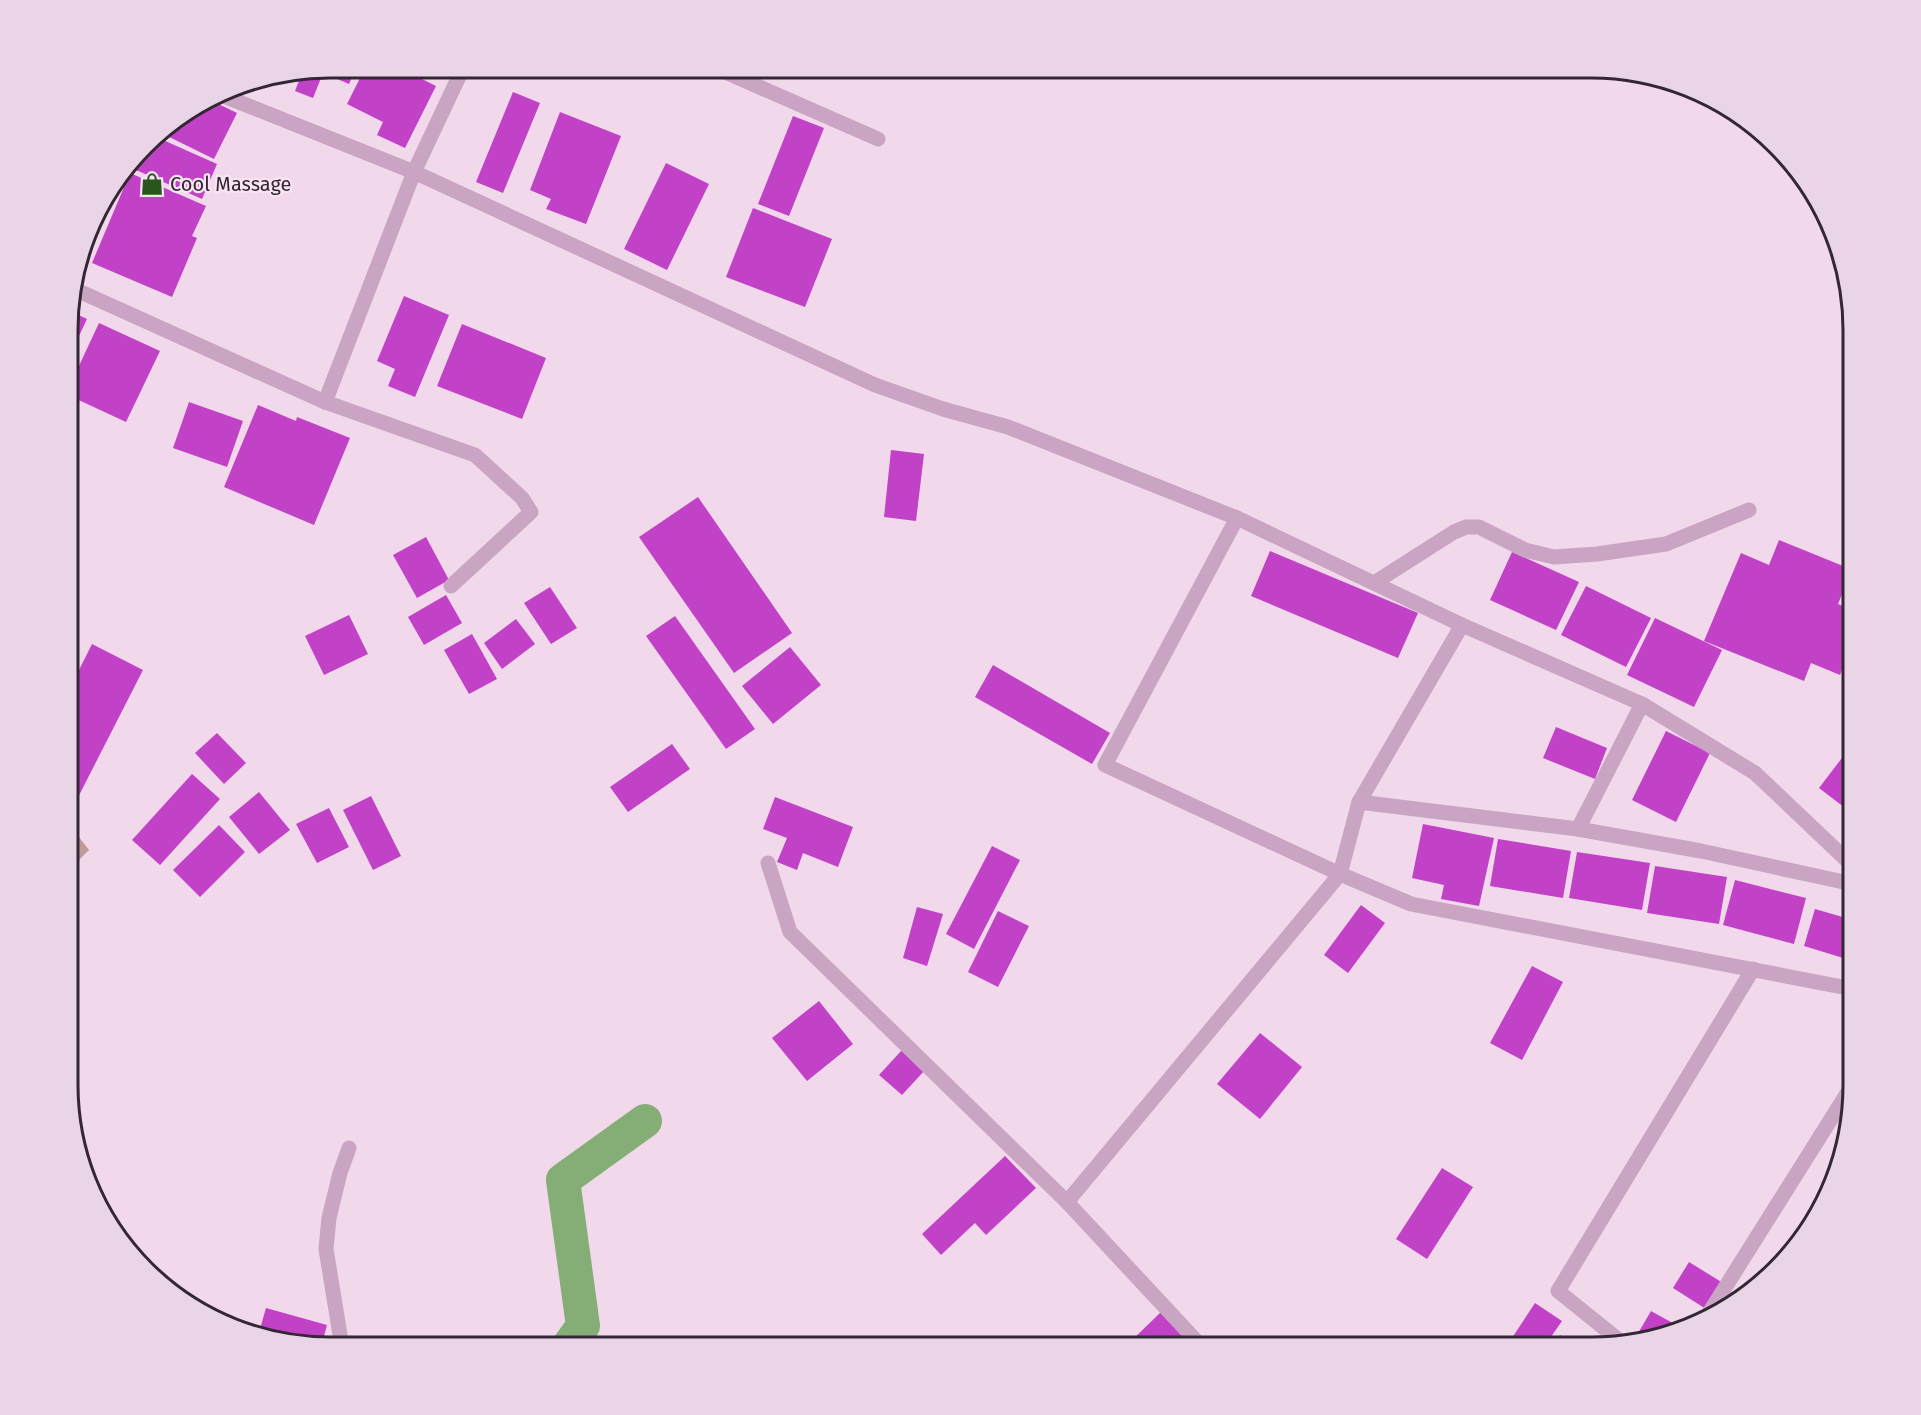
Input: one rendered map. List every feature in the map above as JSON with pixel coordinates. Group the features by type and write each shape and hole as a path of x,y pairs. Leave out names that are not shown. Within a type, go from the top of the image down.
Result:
{"street":[{"path":"325,402 414,172 458,78"},
{"path":"739,78 878,139"},
{"path":"230,98 414,172 874,385 943,410 1008,427 1237,518 1462,625 1642,704 1755,773 1843,857"},
{"path":"81,292 325,402 475,454 522,498 531,512 451,586"},
{"path":"1374,583 1454,532 1466,527 1479,527 1525,550 1554,557 1597,555 1666,544 1749,510"},
{"path":"1237,518 1105,765 1340,874 1411,904 1843,986"},
{"path":"1067,1202 1340,874 1359,802 1462,625"},
{"path":"1578,829 1642,704"},
{"path":"1359,802 1578,829 1843,882"},
{"path":"768,863 790,932 1067,1202 1193,1337"},
{"path":"1613,1336 1558,1291 1753,969"},
{"path":"1714,1305 1842,1101"},
{"path":"340,1337 326,1249 329,1218 340,1173 350,1148"}],"shaded area":[{"path":"78,836 89,850 78,861"}],"building":[{"path":"335,78 352,78 349,84"},
{"path":"360,78 420,78 436,86 405,148 377,135 383,122 347,104"},
{"path":"321,79 313,98 295,91 299,80"},
{"path":"513,92 540,103 503,193 476,182"},
{"path":"218,104 237,113 214,159 168,137 190,120"},
{"path":"560,112 621,136 586,224 546,209 551,199 530,190"},
{"path":"793,116 824,128 789,216 758,204"},
{"path":"164,140 217,164 202,199 136,170"},
{"path":"666,163 709,184 667,270 624,249"},
{"path":"132,174 206,206 192,236 197,238 172,297 92,263 126,182"},
{"path":"753,208 832,239 805,307 726,277"},
{"path":"404,296 449,315 415,397 388,386 395,369 377,361"},
{"path":"79,315 87,319 78,338"},
{"path":"99,323 160,351 126,422 78,400 78,368"},
{"path":"462,324 546,358 522,419 437,386"},
{"path":"189,402 243,421 227,467 173,448"},
{"path":"258,405 296,421 297,417 350,438 314,525 224,487"},
{"path":"891,450 924,454 916,521 884,517"},
{"path":"698,497 792,633 734,673 639,537"},
{"path":"426,537 449,580 417,598 393,555"},
{"path":"1779,540 1843,566 1843,592 1838,604 1843,606 1843,668 1840,675 1811,663 1804,681 1704,641 1741,553 1769,565"},
{"path":"1270,551 1418,613 1398,658 1251,596"},
{"path":"1512,552 1579,582 1556,630 1490,600"},
{"path":"1586,586 1651,618 1626,667 1561,635"},
{"path":"550,587 577,628 551,644 524,603"},
{"path":"446,595 462,623 424,645 408,617"},
{"path":"349,615 368,654 324,675 305,636"},
{"path":"675,616 755,729 726,749 646,636"},
{"path":"1655,618 1722,650 1694,707 1627,675"},
{"path":"516,619 535,644 502,669 484,643"},
{"path":"472,634 497,679 469,694 444,650"},
{"path":"92,644 143,670 78,797 78,672"},
{"path":"790,647 821,685 773,724 742,686"},
{"path":"993,665 1110,733 1092,764 975,697"},
{"path":"1556,727 1607,748 1595,779 1543,758"},
{"path":"1666,731 1710,753 1676,822 1632,800"},
{"path":"217,733 246,763 224,784 195,753"},
{"path":"672,744 690,769 628,812 610,787"},
{"path":"1843,757 1843,806 1819,788"},
{"path":"192,774 220,799 160,865 132,840"},
{"path":"259,792 290,830 259,854 229,817"},
{"path":"371,796 401,856 373,870 343,810"},
{"path":"775,797 853,827 838,867 803,853 797,870 777,862 787,838 763,829"},
{"path":"329,808 349,847 317,863 296,824"},
{"path":"1423,824 1494,838 1479,906 1441,899 1444,885 1412,878"},
{"path":"219,825 245,852 200,897 173,870"},
{"path":"1498,839 1571,851 1563,898 1490,886"},
{"path":"992,846 1020,860 974,949 946,934"},
{"path":"1577,852 1650,863 1642,910 1569,898"},
{"path":"1655,866 1727,877 1719,924 1647,913"},
{"path":"1735,880 1806,898 1794,944 1723,925"},
{"path":"1361,905 1385,923 1348,973 1324,955"},
{"path":"917,907 943,914 927,966 903,958"},
{"path":"1815,909 1843,917 1843,958 1804,946"},
{"path":"998,911 1029,926 998,987 968,972"},
{"path":"1532,966 1563,982 1522,1060 1490,1043"},
{"path":"819,1001 853,1044 807,1081 772,1038"},
{"path":"1260,1033 1302,1067 1260,1119 1217,1084"},
{"path":"902,1050 925,1070 902,1095 879,1075"},
{"path":"1005,1156 1036,1188 986,1235 975,1223 941,1255 922,1234"},
{"path":"1442,1168 1473,1187 1427,1259 1396,1239"},
{"path":"1689,1262 1723,1283 1706,1309 1673,1288"},
{"path":"1535,1303 1562,1321 1551,1337 1513,1337"},
{"path":"266,1308 327,1325 324,1337 297,1335 261,1327"},
{"path":"1162,1311 1187,1337 1135,1337"},
{"path":"1651,1311 1674,1323 1672,1324 1639,1332"}],"waterway":[{"path":"575,1337 583,1326 563,1180 645,1121"}],"place":[{"name":"Cool Massage","path":"152,184"}]}
